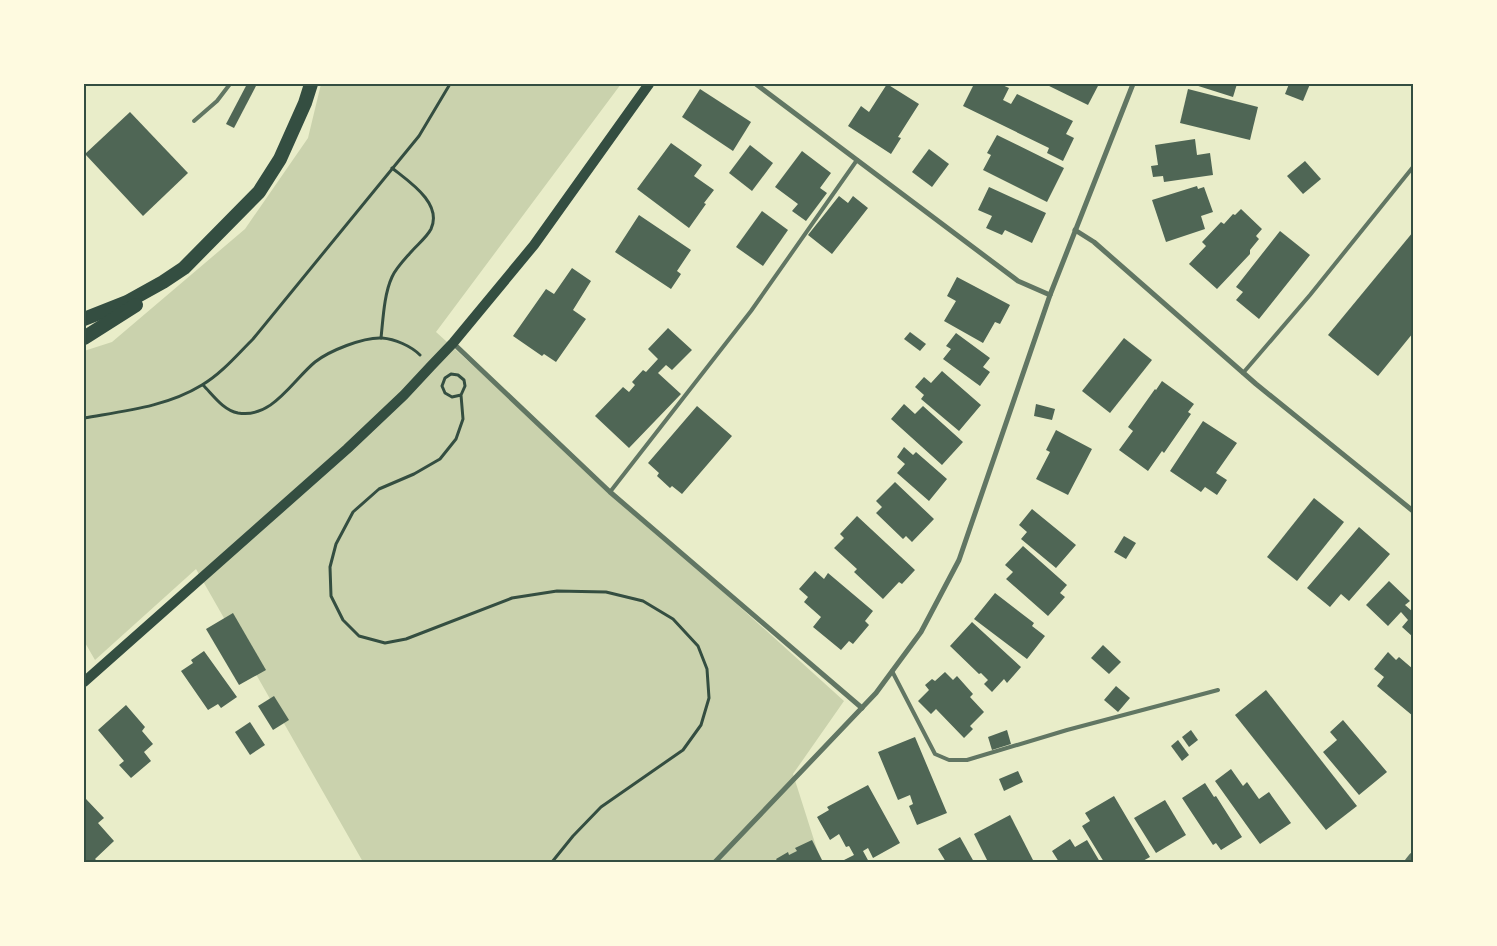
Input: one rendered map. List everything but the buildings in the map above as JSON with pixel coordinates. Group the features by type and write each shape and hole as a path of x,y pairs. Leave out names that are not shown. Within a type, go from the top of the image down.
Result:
{"highway":[{"path":"84,319 127,302 163,282 198,256 259,192 280,159 305,103 311,84"},
{"path":"84,338 132,308 163,282"}],"main road":[{"path":"84,682 347,450 404,395 452,343 534,245 649,84"}],"street":[{"path":"756,84 1018,282 1050,295"},
{"path":"715,862 862,708 921,632 959,560 1050,295 1133,84"},
{"path":"1075,230 1094,242 1243,373 1413,512"},
{"path":"452,343 610,492 862,708"},
{"path":"1409,862 1413,857"}],"lane":[{"path":"194,121 217,101 230,84"},
{"path":"610,492 751,311 857,160"},
{"path":"1243,373 1310,295 1413,167"},
{"path":"892,671 936,754 949,760 967,760 1067,730 1218,690"}],"path":[{"path":"84,418 160,404 181,397 203,385 253,339 419,136 450,84"},
{"path":"381,338 383,314 391,278 431,228 432,218 431,207 417,187 392,168"},
{"path":"203,385 224,408 232,412 240,414 261,411 281,397 314,363 326,354 365,340 381,338 416,350 445,378"},
{"path":"461,395 452,397 445,393 442,386 445,378 451,374 462,377 465,386 461,395 463,419 456,439 440,459 414,474 379,488 353,512 336,544 330,567 331,596 342,620 360,636 385,643 406,639 512,598 557,591 606,592 643,601 672,619 698,646 707,669 709,698 701,724 683,750 601,806 552,862"}],"green space":[{"path":"321,84 621,84 436,332 844,701 793,774 821,862 363,862 196,569 95,660 84,641 84,351 112,342 245,229 308,138"}]}
